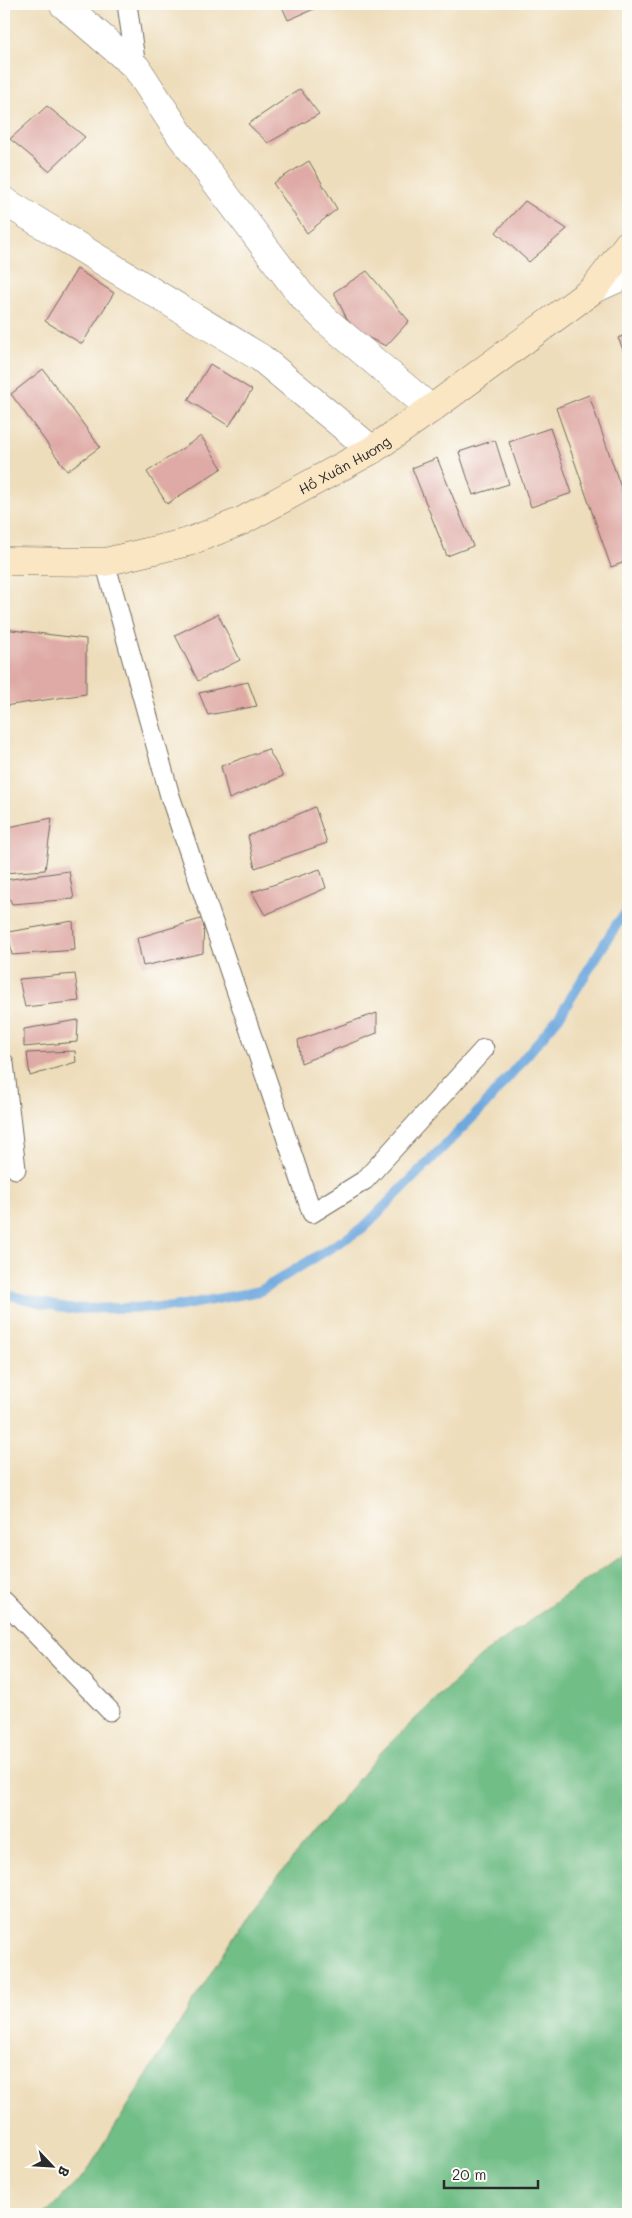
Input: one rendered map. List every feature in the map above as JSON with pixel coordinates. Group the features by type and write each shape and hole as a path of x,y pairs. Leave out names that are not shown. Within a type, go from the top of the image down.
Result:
{"main road":[{"name":"Hồ Xuân Hương","path":"4,561 105,562 188,542 242,521 372,450 431,409 594,289 628,244"}],"street":[{"path":"63,4 136,67 187,144 301,294 328,322 431,409"},
{"path":"4,200 261,358 372,450"},
{"path":"594,289 628,274"}],"lane":[{"path":"127,4 136,67"},
{"path":"105,562 170,796 312,1213 366,1180 484,1049"},
{"path":"4,1063 16,1169"},
{"path":"4,1601 110,1711"}],"green space":[{"path":"628,1551 628,2214 45,2214 86,2173 251,1909 380,1753 483,1654"}],"building":[{"path":"281,4 326,4 288,20"},
{"path":"300,89 319,114 268,143 248,124"},
{"path":"47,106 85,137 49,171 10,139"},
{"path":"309,161 337,209 307,233 273,183"},
{"path":"525,201 567,229 529,262 496,232"},
{"path":"77,269 114,293 82,344 45,321"},
{"path":"367,271 409,321 386,346 352,330 334,292"},
{"path":"628,334 628,361 618,338"},
{"path":"210,364 252,390 229,426 188,400"},
{"path":"43,369 100,447 67,471 11,394"},
{"path":"589,395 628,508 628,561 611,567 556,408"},
{"path":"550,428 572,493 531,507 509,442"},
{"path":"201,436 222,468 167,504 147,472"},
{"path":"495,440 509,484 473,495 459,452"},
{"path":"437,458 473,546 447,556 412,468"},
{"path":"218,614 240,660 198,681 175,635"},
{"path":"4,629 86,639 86,694 4,706"},
{"path":"248,682 257,706 208,715 199,693"},
{"path":"268,749 283,776 229,799 221,766"},
{"path":"315,807 327,843 255,868 248,836"},
{"path":"52,818 45,870 4,873 4,828"},
{"path":"320,869 326,888 265,915 252,892"},
{"path":"69,871 74,899 12,904 4,887 4,880"},
{"path":"204,918 203,953 143,966 137,938"},
{"path":"73,921 75,950 12,955 8,932"},
{"path":"75,974 79,1001 25,1007 19,979"},
{"path":"377,1013 377,1033 301,1063 298,1040"},
{"path":"78,1020 77,1042 24,1047 24,1029"},
{"path":"75,1051 76,1062 30,1076 27,1053"}],"waterway":[{"path":"4,1294 68,1309 174,1307 260,1291 363,1228 483,1107 559,1017 618,922 628,911"}]}
